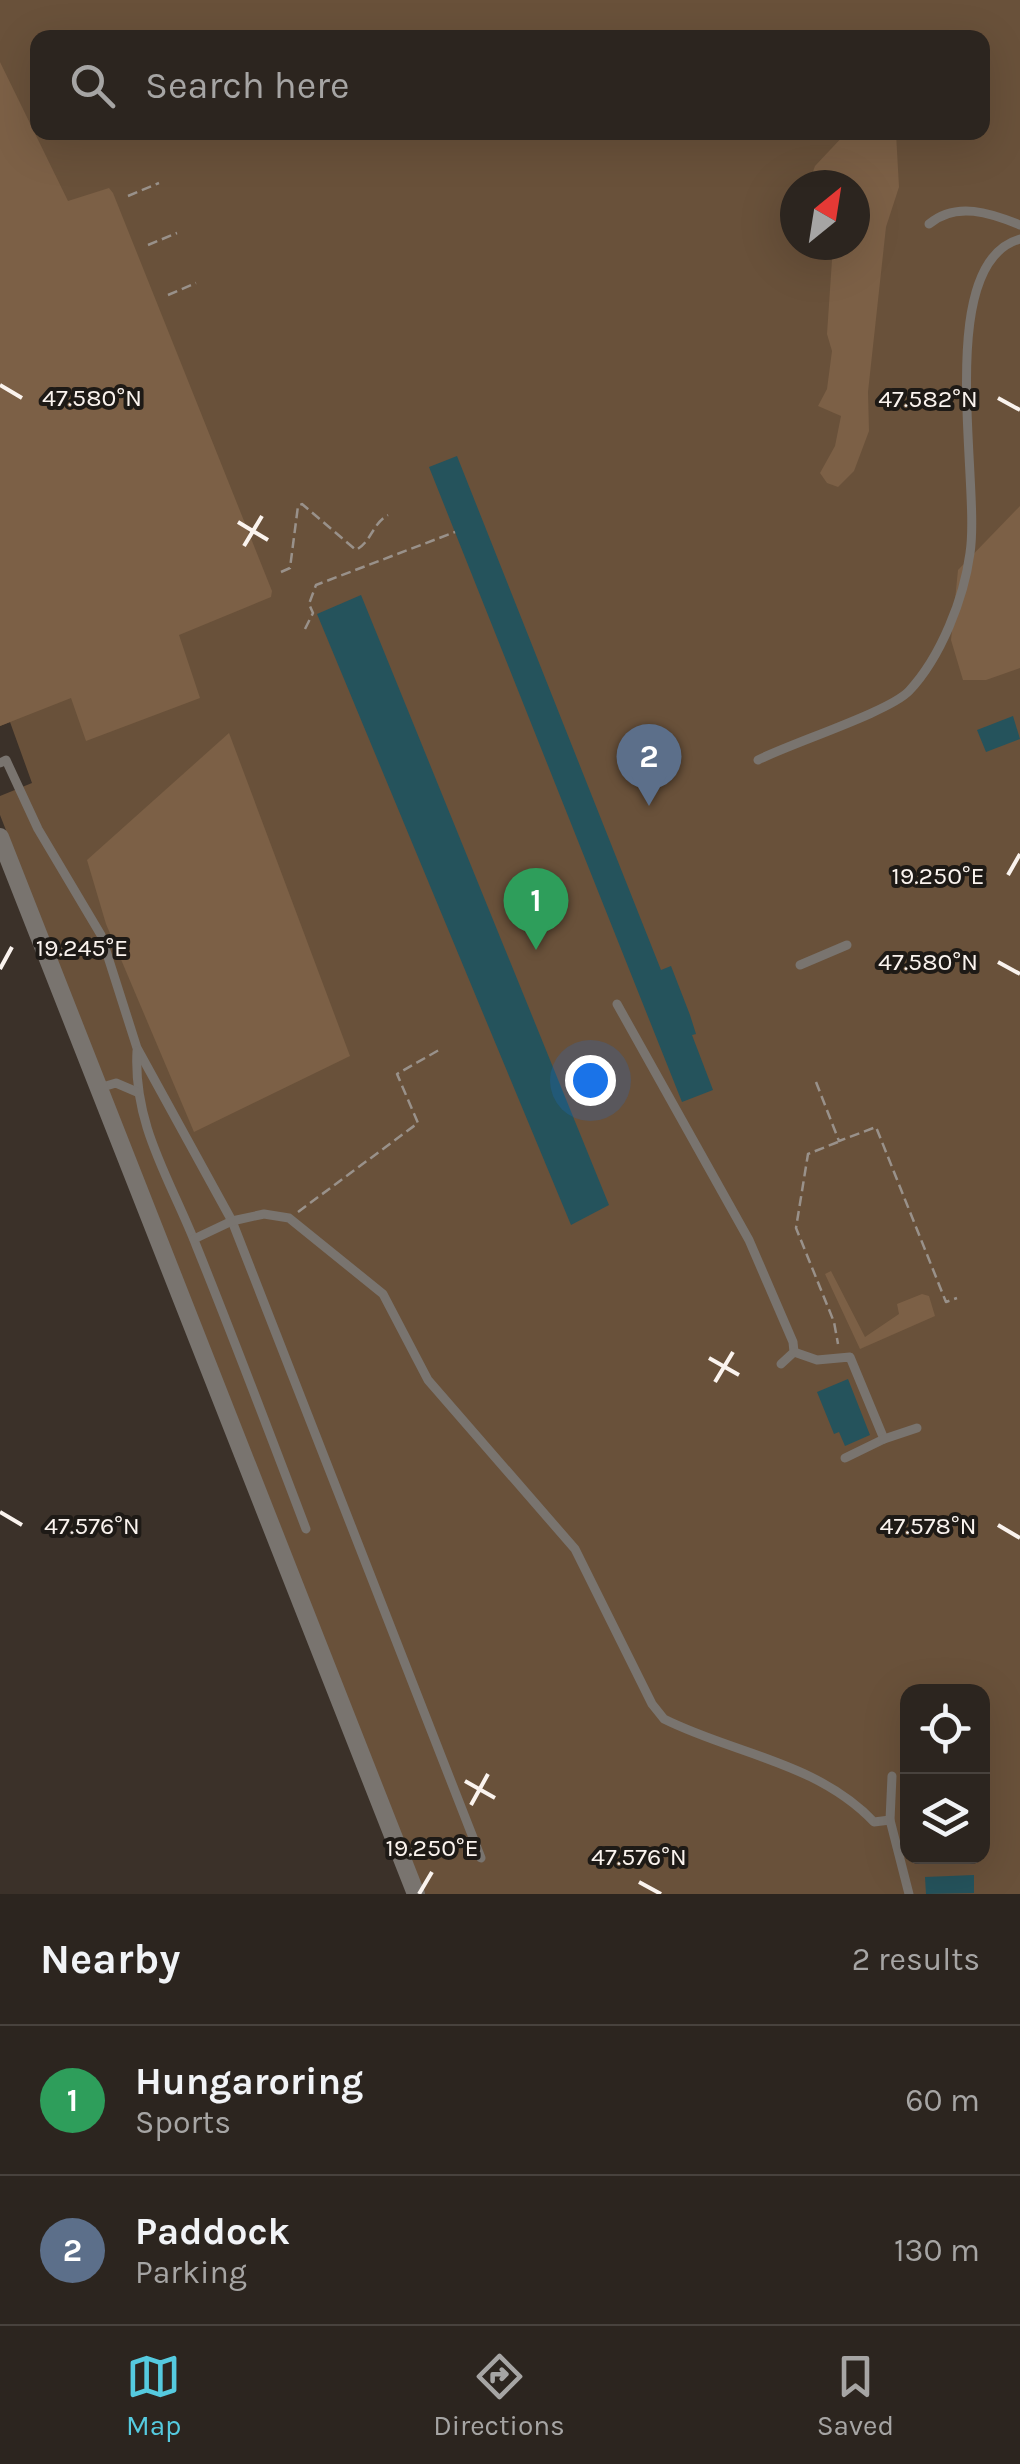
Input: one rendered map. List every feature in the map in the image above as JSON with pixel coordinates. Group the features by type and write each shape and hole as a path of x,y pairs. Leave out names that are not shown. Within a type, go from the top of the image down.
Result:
{"street":[{"path":"0,837 416,1894"}],"lane":[{"path":"929,224 946,214 970,211 1020,225"},
{"path":"758,760 896,700 918,678 945,631 958,601 971,551 966,328 989,264 996,253 1020,239"},
{"path":"0,764 6,760 38,829 101,935 137,1048 232,1220 481,1858"},
{"path":"800,964 847,945"},
{"path":"616,1004 749,1240 794,1352 817,1360 850,1358 884,1438"},
{"path":"137,1048 142,1123 194,1239 306,1529"},
{"path":"99,1088 116,1083 137,1092"},
{"path":"194,1239 232,1220 264,1214 289,1218 383,1294 428,1380 576,1549 652,1704 664,1718 779,1759 862,1809 874,1822 890,1820"},
{"path":"781,1364 794,1352"},
{"path":"845,1458 884,1438 916,1428"},
{"path":"892,1776 890,1820 909,1894"}],"path":[{"path":"128,196 159,183"},
{"path":"148,245 177,233"},
{"path":"168,294 196,283"},
{"path":"282,572 290,568 298,506 302,504 356,550 366,544 376,522 388,515"},
{"path":"304,629 314,613 309,604 316,585 455,532"},
{"path":"289,1218 418,1123 398,1074 439,1050"},
{"path":"816,1082 839,1141"},
{"path":"835,1351 839,1342 834,1322 796,1228 808,1154 876,1127 946,1302 957,1298"}],"shaded area":[{"path":"0,0 1020,0 1020,1894 423,1894 0,815 0,796 32,783 10,722 0,726"},
{"path":"0,62 30,123 30,140 38,140 68,201 109,188 113,193 272,591 271,597 179,635 200,698 86,741 71,698 0,726"},
{"path":"839,140 896,140 899,187 886,227 868,392 869,431 854,471 838,487 827,483 820,473 835,446 841,416 818,406 827,389 832,351 827,334 832,260 870,260 870,170 814,170"},
{"path":"1020,506 1020,668 986,680 963,680 951,640 958,570"},
{"path":"229,733 350,1056 194,1132 106,924 87,860"},
{"path":"831,1271 865,1337 899,1314 897,1304 922,1294 929,1296 935,1316 860,1349 825,1274"}],"building":[{"path":"457,456 661,970 671,966 690,1015 696,1034 692,1035 713,1090 682,1102 429,467"},
{"path":"361,595 609,1205 571,1225 317,614"},
{"path":"1013,716 1020,739 986,752 977,730"},
{"path":"848,1379 870,1435 845,1446 839,1432 834,1434 817,1392"},
{"path":"974,1875 974,1893 926,1894 925,1877"}],"place":[{"name":"Paddock","path":"649,806"},
{"name":"Hungaroring","path":"536,950"}]}
